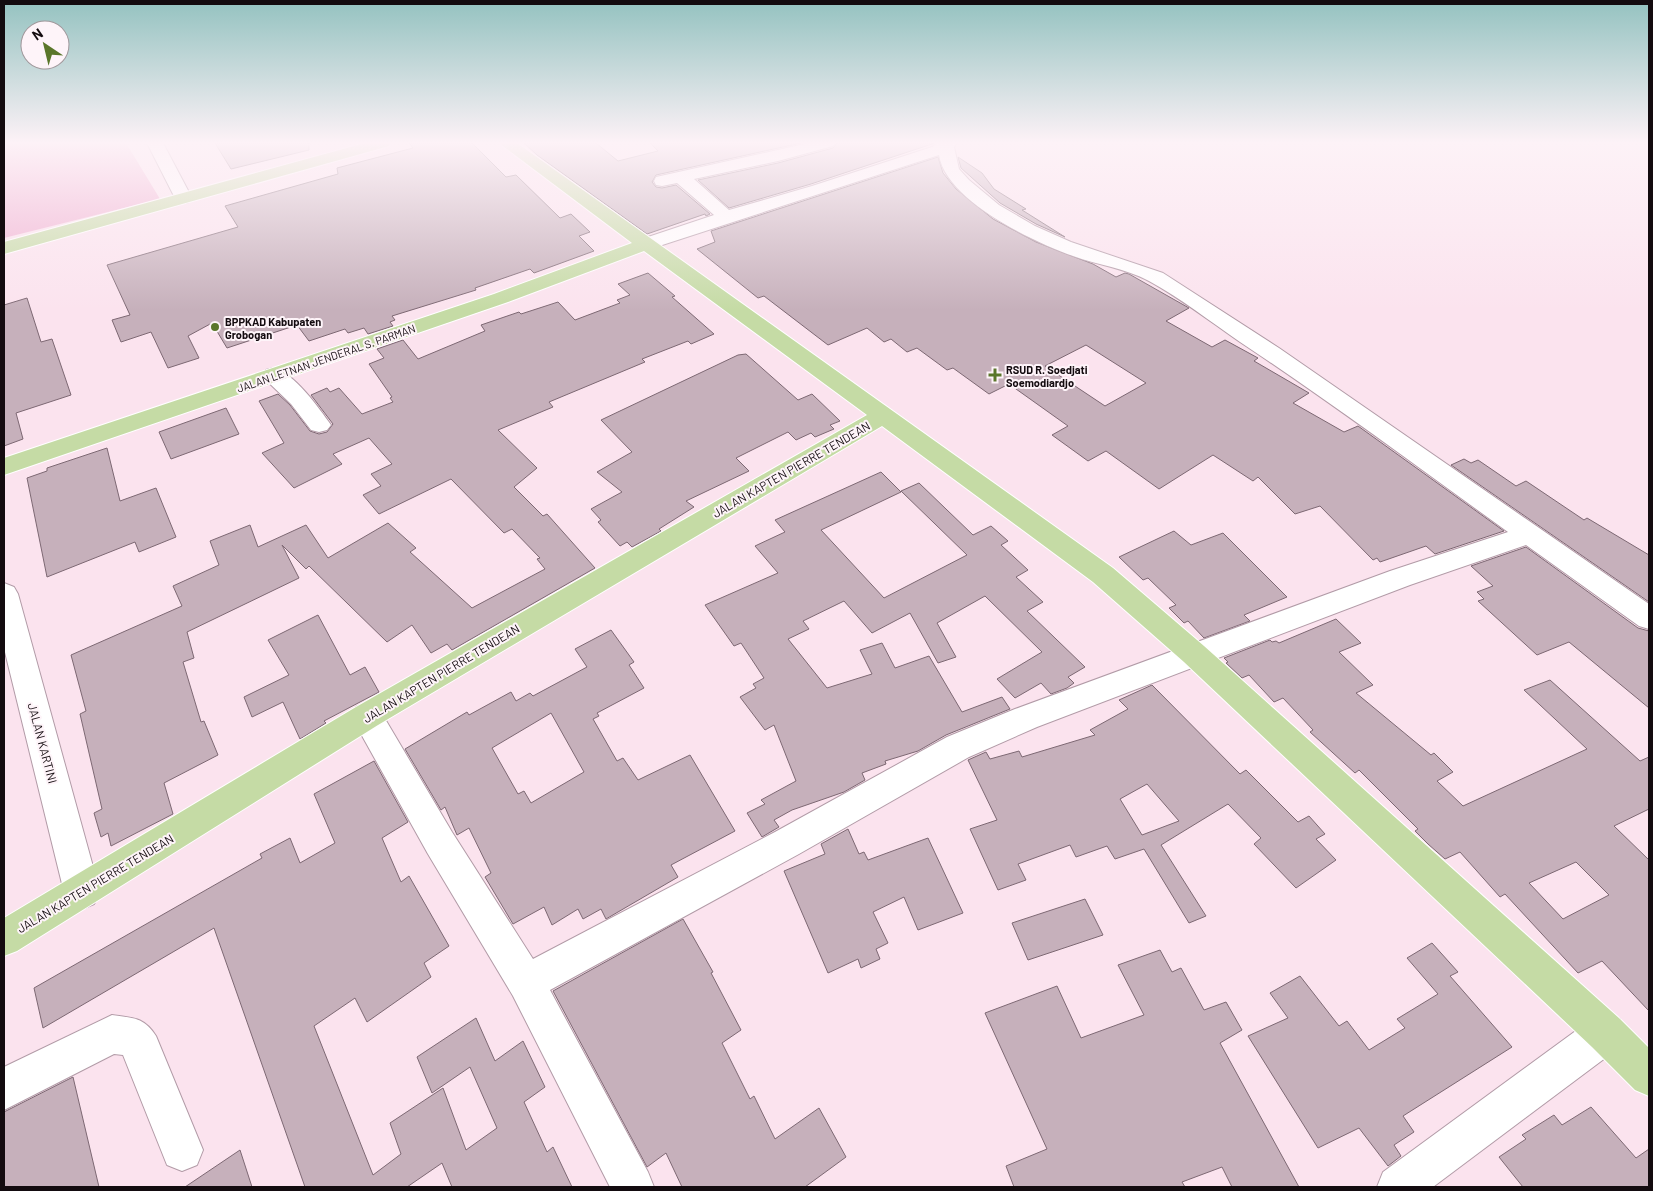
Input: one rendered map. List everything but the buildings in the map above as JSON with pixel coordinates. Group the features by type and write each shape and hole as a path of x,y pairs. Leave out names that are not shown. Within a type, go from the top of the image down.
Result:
{"main road":[{"path":"4,248 181,199"},
{"path":"583,199 1103,575 1194,654 1606,1033 1649,1076"},
{"name":"JALAN LETNAN JENDERAL S. PARMAN","path":"4,467 501,298 646,244"},
{"name":"JALAN KAPTEN PIERRE TENDEAN","path":"4,938 367,716 884,415"}],"street":[{"path":"706,199 726,216"},
{"path":"646,244 726,216 788,199"},
{"path":"980,199 1034,232 1080,252 1136,268 1156,277 1271,353 1649,618"},
{"path":"274,375 300,399 319,424"},
{"path":"526,983 787,843 958,747 1026,718 1194,654 1400,578 1528,535"},
{"name":"JALAN KARTINI","path":"4,594 9,631 82,892"},
{"path":"367,716 440,843 526,983 633,1187"},
{"path":"1398,1187 1606,1033"},
{"path":"4,1090 32,1073 112,1034 134,1037 142,1050 182,1150"}],"shaded area":[{"path":"4,199 160,199 4,238"}],"place":[{"name":"BPPKAD Kabupaten Grobogan","path":"215,327"},
{"name":"RSUD R. Soedjati Soemodiardjo","path":"995,375"}]}
